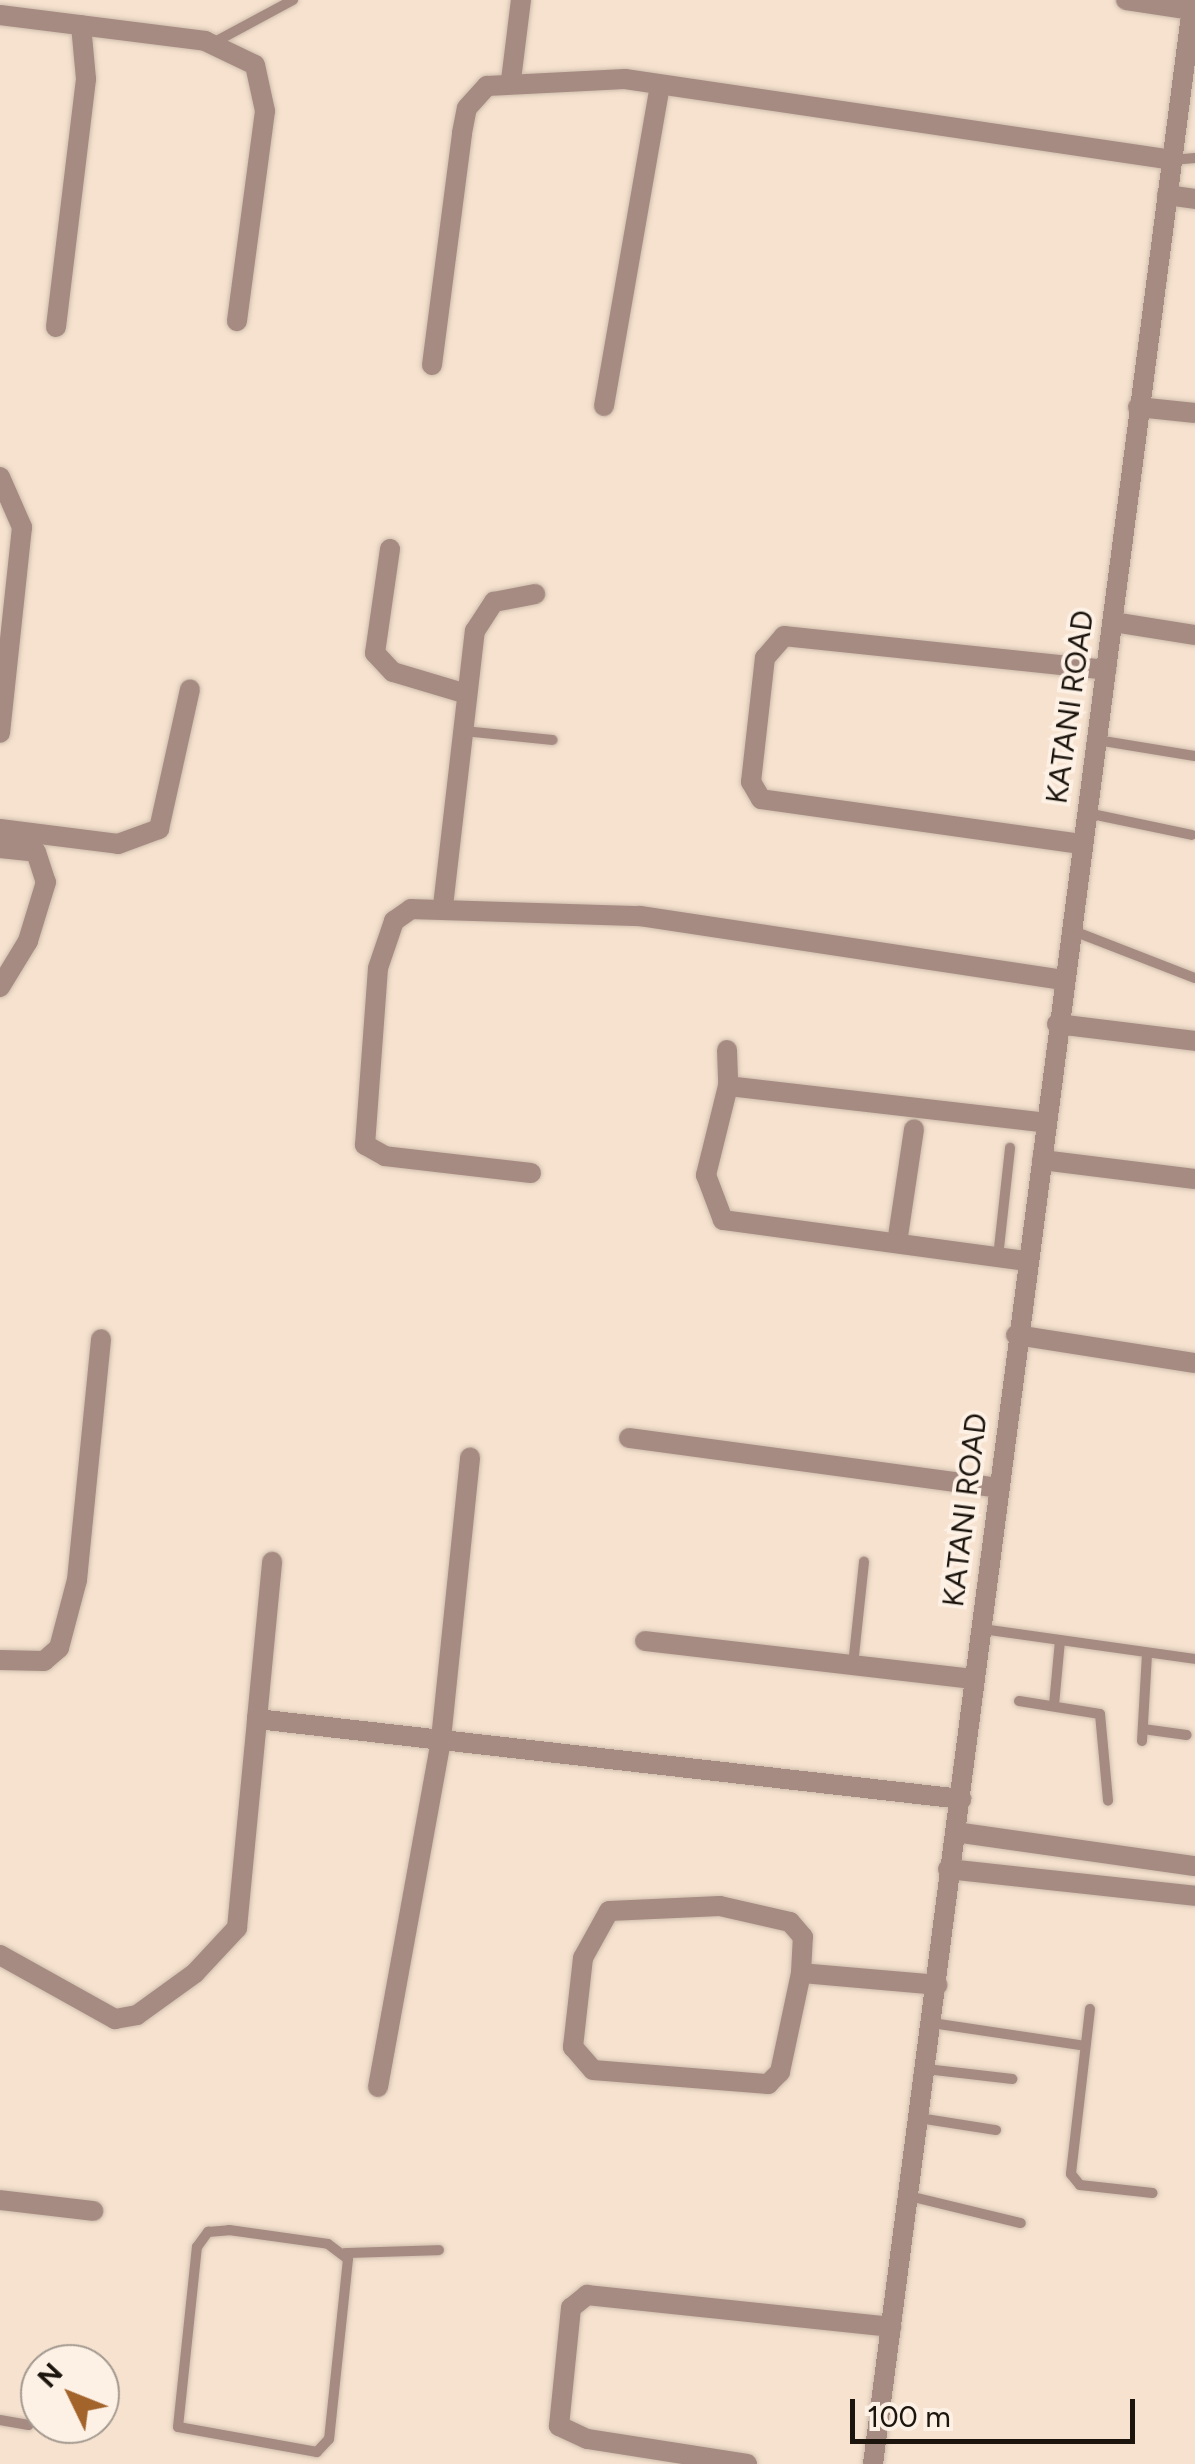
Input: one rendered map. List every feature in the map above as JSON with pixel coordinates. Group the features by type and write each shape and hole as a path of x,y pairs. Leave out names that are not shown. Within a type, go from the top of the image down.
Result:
{"street":[{"path":"511,80 521,0"},
{"path":"1126,0 1193,5"},
{"name":"KATANI ROAD","path":"874,2464 937,1984 948,1869 962,1799 1016,1335 1193,5"},
{"path":"0,14 213,43 239,53 266,84 237,321"},
{"path":"56,327 86,80 81,25"},
{"path":"432,365 467,108 487,86 511,80 660,85 1172,160"},
{"path":"604,406 660,85"},
{"path":"1167,196 1195,200"},
{"path":"1138,407 1195,413"},
{"path":"0,477 22,527 0,733"},
{"path":"390,549 375,652 393,672 467,694"},
{"path":"443,906 467,694 486,610 507,595 535,594"},
{"path":"1112,622 1195,635"},
{"path":"1082,844 762,799 751,782 766,658 784,636 1106,670"},
{"path":"0,828 118,844 158,829 190,689"},
{"path":"0,848 36,852 46,882 28,942 0,986"},
{"path":"531,1173 385,1156 365,1145 383,940 411,910 443,906 640,916 1063,980"},
{"path":"1057,1024 1195,1041"},
{"path":"727,1050 728,1086 706,1176 722,1220 1026,1261"},
{"path":"728,1086 1046,1123"},
{"path":"897,1243 914,1130"},
{"path":"1042,1160 1195,1179"},
{"path":"1016,1335 1195,1363"},
{"path":"0,1660 44,1661 59,1648 77,1580 101,1339"},
{"path":"629,1438 998,1488"},
{"path":"378,2087 441,1740 470,1456"},
{"path":"0,1954 115,2018 137,2015 195,1973 237,1928 272,1562"},
{"path":"645,1641 974,1679"},
{"path":"256,1720 962,1799"},
{"path":"955,1832 1195,1866"},
{"path":"948,1869 1195,1896"},
{"path":"720,1906 790,1922 803,1936 801,1973 780,2072 768,2084 593,2070 573,2046 583,1958 609,1911 720,1906"},
{"path":"801,1973 937,1984"},
{"path":"0,2200 93,2211"},
{"path":"746,2464 568,2434 556,2415 570,2308 587,2295 891,2328"}],"lane":[{"path":"213,43 292,0"},
{"path":"1172,160 1195,158"},
{"path":"462,731 553,740"},
{"path":"1096,740 1195,756"},
{"path":"1086,812 1192,835"},
{"path":"1070,930 1195,978"},
{"path":"998,1257 1010,1148"},
{"path":"853,1665 864,1562"},
{"path":"980,1629 1195,1659"},
{"path":"1054,1705 1060,1640"},
{"path":"1147,1654 1142,1735 1187,1735"},
{"path":"1019,1701 1100,1714 1108,1800"},
{"path":"1090,2009 1074,2181 1153,2194"},
{"path":"932,2023 1084,2046"},
{"path":"926,2069 1012,2079"},
{"path":"919,2118 996,2130"},
{"path":"909,2196 1020,2223"},
{"path":"345,2253 329,2439 316,2452 295,2459 178,2427 197,2246 208,2232 229,2230 345,2253 439,2250"}]}
